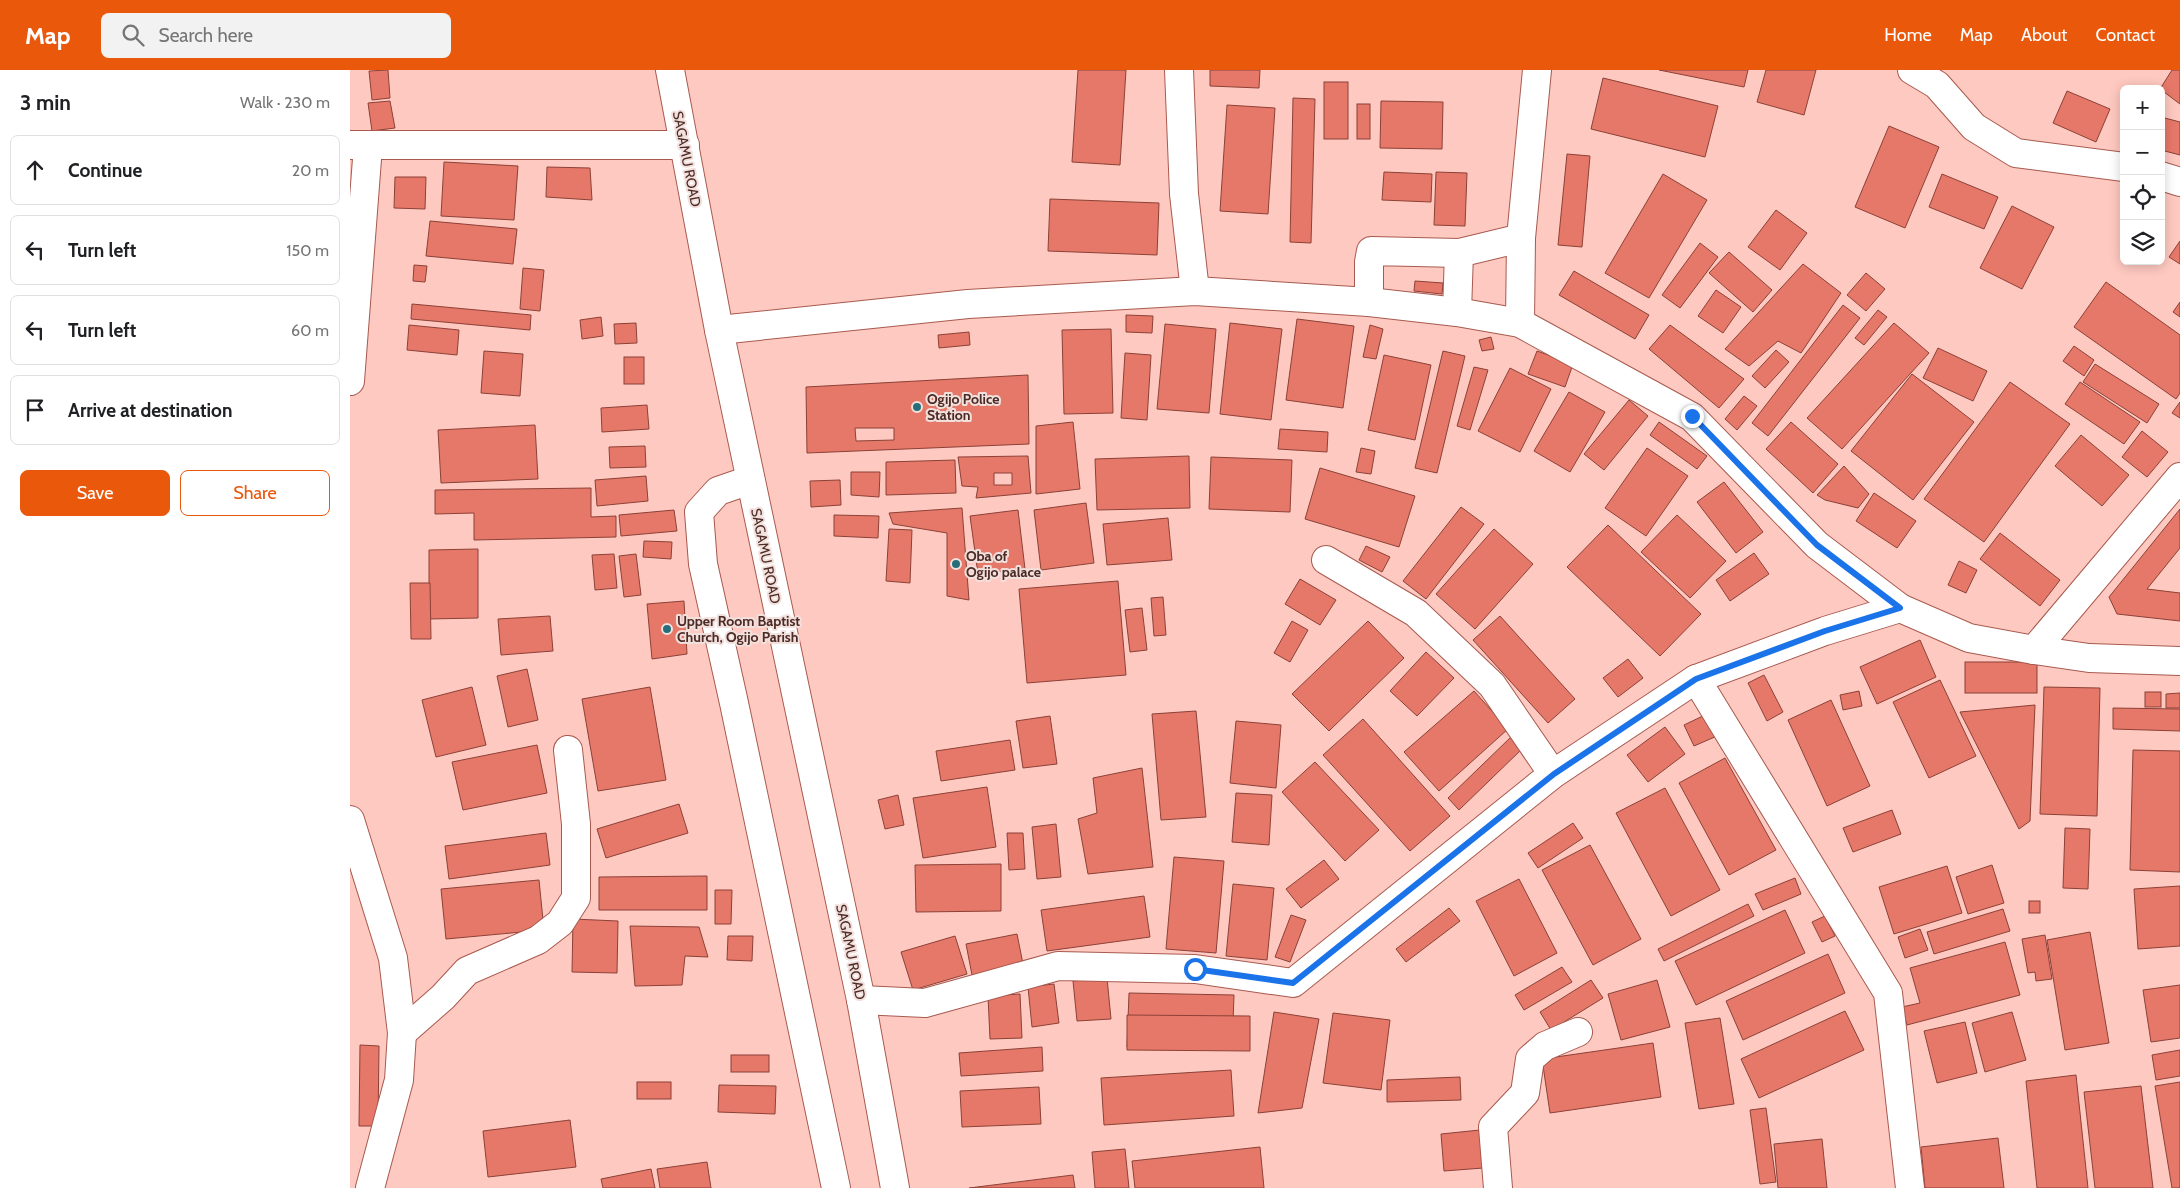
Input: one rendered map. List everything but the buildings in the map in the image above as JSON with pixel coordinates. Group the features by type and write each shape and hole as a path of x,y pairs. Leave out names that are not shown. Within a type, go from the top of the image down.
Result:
{"main road":[{"name":"SAGAMU ROAD","path":"670,70 719,330 861,1000 895,1188"},
{"path":"1179,70 1184,194 1195,291"},
{"path":"1520,323 1521,238 1537,70"},
{"path":"1912,70 1937,85 1974,127 2016,153 2120,166"},
{"path":"350,380 359,146 684,145"},
{"path":"2165,177 2180,182"},
{"path":"1369,302 1369,262 1371,251 1459,253 1521,238"},
{"path":"1457,312 1459,253"},
{"path":"719,330 968,304 1195,291 1369,302 1457,312 1520,323 1692,416 1817,545 1900,608 1969,638 2089,658 2180,661"},
{"path":"2034,650 2180,477"},
{"path":"750,480 718,491 699,512 703,564 836,1188"},
{"path":"1326,560 1416,613 1492,685 1554,774"},
{"path":"861,1000 924,1003 1058,966 1195,969 1293,983 1554,774 1696,679 1825,631 1900,608"},
{"path":"1696,679 1888,993 1910,1188"},
{"path":"402,1033 443,997 467,971 538,940 560,923 576,898 576,824 568,750"},
{"path":"350,820 393,958 402,1033 399,1080 370,1188"},
{"path":"1498,1188 1493,1127 1525,1093 1530,1059 1545,1046 1578,1032"}],"place":[{"name":"Ogijo Police Station","path":"917,407"},
{"name":"Oba of Ogijo palace","path":"956,564"},
{"name":"Upper Room Baptist Church, Ogijo Parish","path":"667,629"}],"route":[{"path":"1195,969 1293,983 1554,774 1696,679 1825,631 1900,608 1817,545 1692,416"}]}
